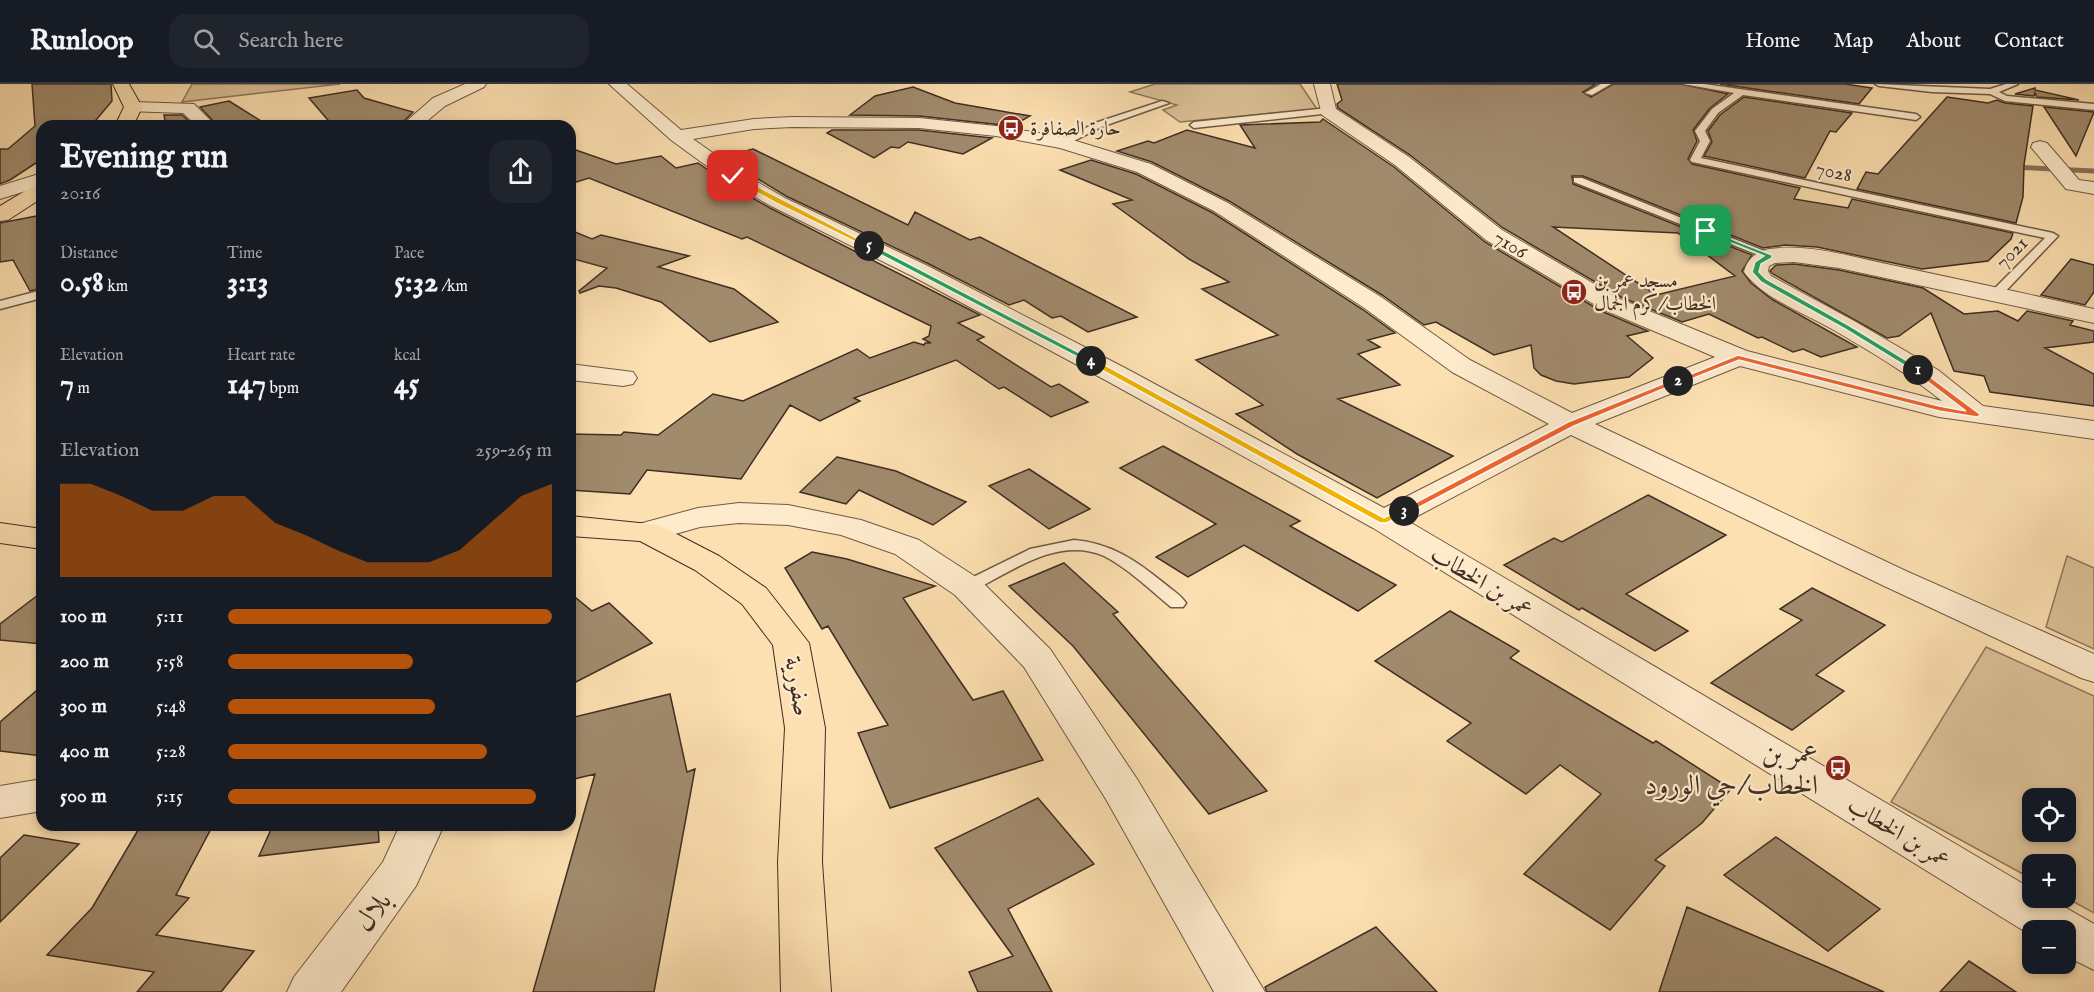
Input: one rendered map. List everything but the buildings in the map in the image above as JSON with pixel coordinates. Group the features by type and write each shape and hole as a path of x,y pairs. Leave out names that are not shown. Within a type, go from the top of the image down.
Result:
{"main road":[{"path":"120,84 133,107 127,120"},
{"path":"0,214 36,193"},
{"name":"صفورية","path":"576,526 647,532 707,563 754,596 791,643 805,728 800,862 806,992"},
{"path":"0,533 36,537"}],"street":[{"path":"417,120 439,102 478,84"},
{"name":"عمر بن الخطاب","path":"617,84 677,136 733,176 778,202 920,271 1086,358 1384,521 2045,920"},
{"path":"1322,84 1328,111"},
{"path":"133,107 188,108 201,120"},
{"name":"7106","path":"1328,111 1402,161 1503,240 1611,304 1738,357 1939,409 2094,430"},
{"path":"677,136 754,124 865,121 920,123 996,131 1063,143 1144,168 1221,207 1372,302 1461,366 1571,424 1894,578 2094,669"},
{"path":"2040,147 2073,185 2094,188"},
{"path":"0,193 36,180"},
{"path":"1977,415 1928,376 1847,327 1763,281 1756,272 1758,263 1770,256 1794,255 1839,261 2094,316"},
{"path":"1384,521 1571,424 1738,357"},
{"path":"576,373 623,378"},
{"path":"647,532 698,518 739,513 788,516 849,527 908,547 967,587 1037,658 1122,790 1240,992"},
{"path":"0,802 36,796"},
{"name":"بلال","path":"312,992 400,873 419,831"},
{"path":"2076,938 2094,950"}],"lane":[{"path":"1589,93 1607,84"},
{"path":"1687,84 1916,117"},
{"path":"1879,84 1932,90 1991,92 2014,84"},
{"path":"1991,92 2005,98 2031,102 2094,107"},
{"name":"7028","path":"1740,93 1715,111 1700,131 1705,141 1695,160 2053,236"},
{"path":"1063,143 1098,125 1165,103"},
{"path":"1194,125 1328,111"},
{"path":"1578,180 1770,256"},
{"name":"7021","path":"1996,294 2053,236"},
{"path":"0,305 36,296"},
{"path":"967,587 1050,547 1085,544 1109,552 1177,603"}],"shaded area":[{"path":"192,84 340,84 182,102"},
{"path":"1155,84 1300,84 1317,109 1180,122 1163,110 1177,105 1130,92"},
{"path":"2067,556 2094,568 2094,649 2046,627"},
{"path":"1986,647 2094,696 2094,913 2076,903 2076,854 2022,854 2022,874 1891,802"}],"waterway":[{"path":"2012,167 2094,171"}],"place":[{"name":"حارة الصفافرة","path":"1011,128"},
{"name":"مسجد عمر بن الخطاب/كرم الجمال","path":"1574,292"},
{"name":"عمر بن الخطاب/حي الورود","path":"1838,768"}],"route":[{"path":"733,176 778,202 920,271 1117,375 1384,521 1571,424 1738,357 1939,409 1977,415 1928,376 1847,327 1763,281 1756,272 1758,263 1770,256 1706,231"}]}
